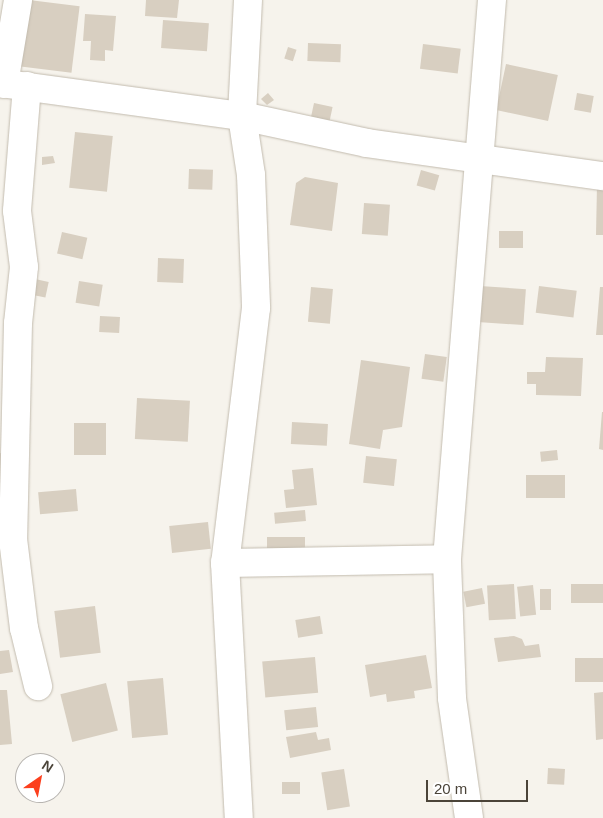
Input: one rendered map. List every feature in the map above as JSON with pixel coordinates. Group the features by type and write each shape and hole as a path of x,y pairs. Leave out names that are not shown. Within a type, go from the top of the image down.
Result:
{"street":[{"path":"18,0 10,84 17,211 24,267 18,323 13,538 24,628 38,686"},
{"path":"239,818 225,563 256,308 251,175 242,116 248,0"},
{"path":"469,818 452,698 447,559 482,157 492,0"},
{"path":"10,84 242,116 366,142 482,157 603,176"},
{"path":"225,563 447,559"}],"building":[{"path":"29,0 80,6 71,73 21,67"},
{"path":"146,0 179,0 177,18 145,16"},
{"path":"85,14 116,16 113,51 105,50 105,61 90,60 91,41 83,41"},
{"path":"163,20 209,23 207,51 161,48"},
{"path":"308,43 341,44 340,62 307,61"},
{"path":"423,44 461,49 458,73 420,69"},
{"path":"288,47 297,50 293,61 284,58"},
{"path":"506,64 558,75 548,121 496,110"},
{"path":"268,93 274,100 267,105 261,99"},
{"path":"577,93 594,96 591,113 574,110"},
{"path":"314,103 333,107 329,125 310,121"},
{"path":"75,132 113,136 107,192 69,188"},
{"path":"53,156 55,163 42,165 42,157"},
{"path":"189,169 213,170 212,190 188,189"},
{"path":"421,170 439,175 435,191 417,185"},
{"path":"305,177 338,183 332,231 290,225 296,183"},
{"path":"597,185 603,185 603,235 596,235"},
{"path":"364,203 390,205 388,236 362,234"},
{"path":"499,231 523,231 523,248 499,248"},
{"path":"62,232 87,238 82,259 57,253"},
{"path":"158,258 184,259 183,283 157,282"},
{"path":"35,279 49,282 45,298 32,295"},
{"path":"79,281 103,285 99,306 76,303"},
{"path":"480,286 526,289 523,325 477,322"},
{"path":"539,286 577,291 573,317 536,313"},
{"path":"311,287 333,289 330,324 308,322"},
{"path":"600,287 603,287 603,335 596,335"},
{"path":"100,316 120,317 119,333 99,332"},
{"path":"425,354 447,357 443,382 422,379"},
{"path":"546,357 583,358 581,396 536,395 536,384 527,384 527,372 545,372"},
{"path":"361,360 410,367 402,427 383,430 380,449 349,444"},
{"path":"137,398 190,401 188,442 135,439"},
{"path":"603,412 603,450 599,449"},
{"path":"292,422 328,424 327,446 291,444"},
{"path":"74,423 106,423 106,455 74,455"},
{"path":"557,450 558,460 541,462 540,452"},
{"path":"0,453 5,454 1,483 0,483"},
{"path":"366,456 397,459 394,486 363,483"},
{"path":"313,468 317,505 286,508 284,490 294,489 292,470"},
{"path":"526,475 565,475 565,498 526,498"},
{"path":"76,489 78,511 40,514 38,492"},
{"path":"305,510 306,521 275,524 274,513"},
{"path":"208,522 211,549 172,553 169,526"},
{"path":"267,537 305,537 305,558 267,558"},
{"path":"514,584 516,619 489,620 487,585"},
{"path":"571,584 603,584 603,603 571,603"},
{"path":"533,585 536,615 520,617 517,587"},
{"path":"482,588 485,604 466,607 463,592"},
{"path":"540,589 551,589 551,610 540,610"},
{"path":"95,606 101,653 60,658 54,611"},
{"path":"320,616 323,634 298,638 295,620"},
{"path":"514,636 522,639 525,646 539,644 541,657 498,662 494,638"},
{"path":"9,650 13,672 0,674 0,651"},
{"path":"426,655 432,688 414,691 415,698 387,702 386,694 370,697 365,665"},
{"path":"315,657 318,693 265,697 262,662"},
{"path":"575,658 603,658 603,682 575,682"},
{"path":"163,678 168,735 132,738 127,681"},
{"path":"106,683 118,731 72,742 60,694"},
{"path":"0,690 7,690 12,744 0,745"},
{"path":"603,692 603,739 596,740 594,693"},
{"path":"316,707 318,727 286,730 284,710"},
{"path":"316,732 318,740 329,738 331,750 290,758 286,737"},
{"path":"548,768 565,769 564,785 547,784"},
{"path":"344,769 350,807 327,810 321,773"},
{"path":"282,782 300,782 300,794 282,794"}]}
